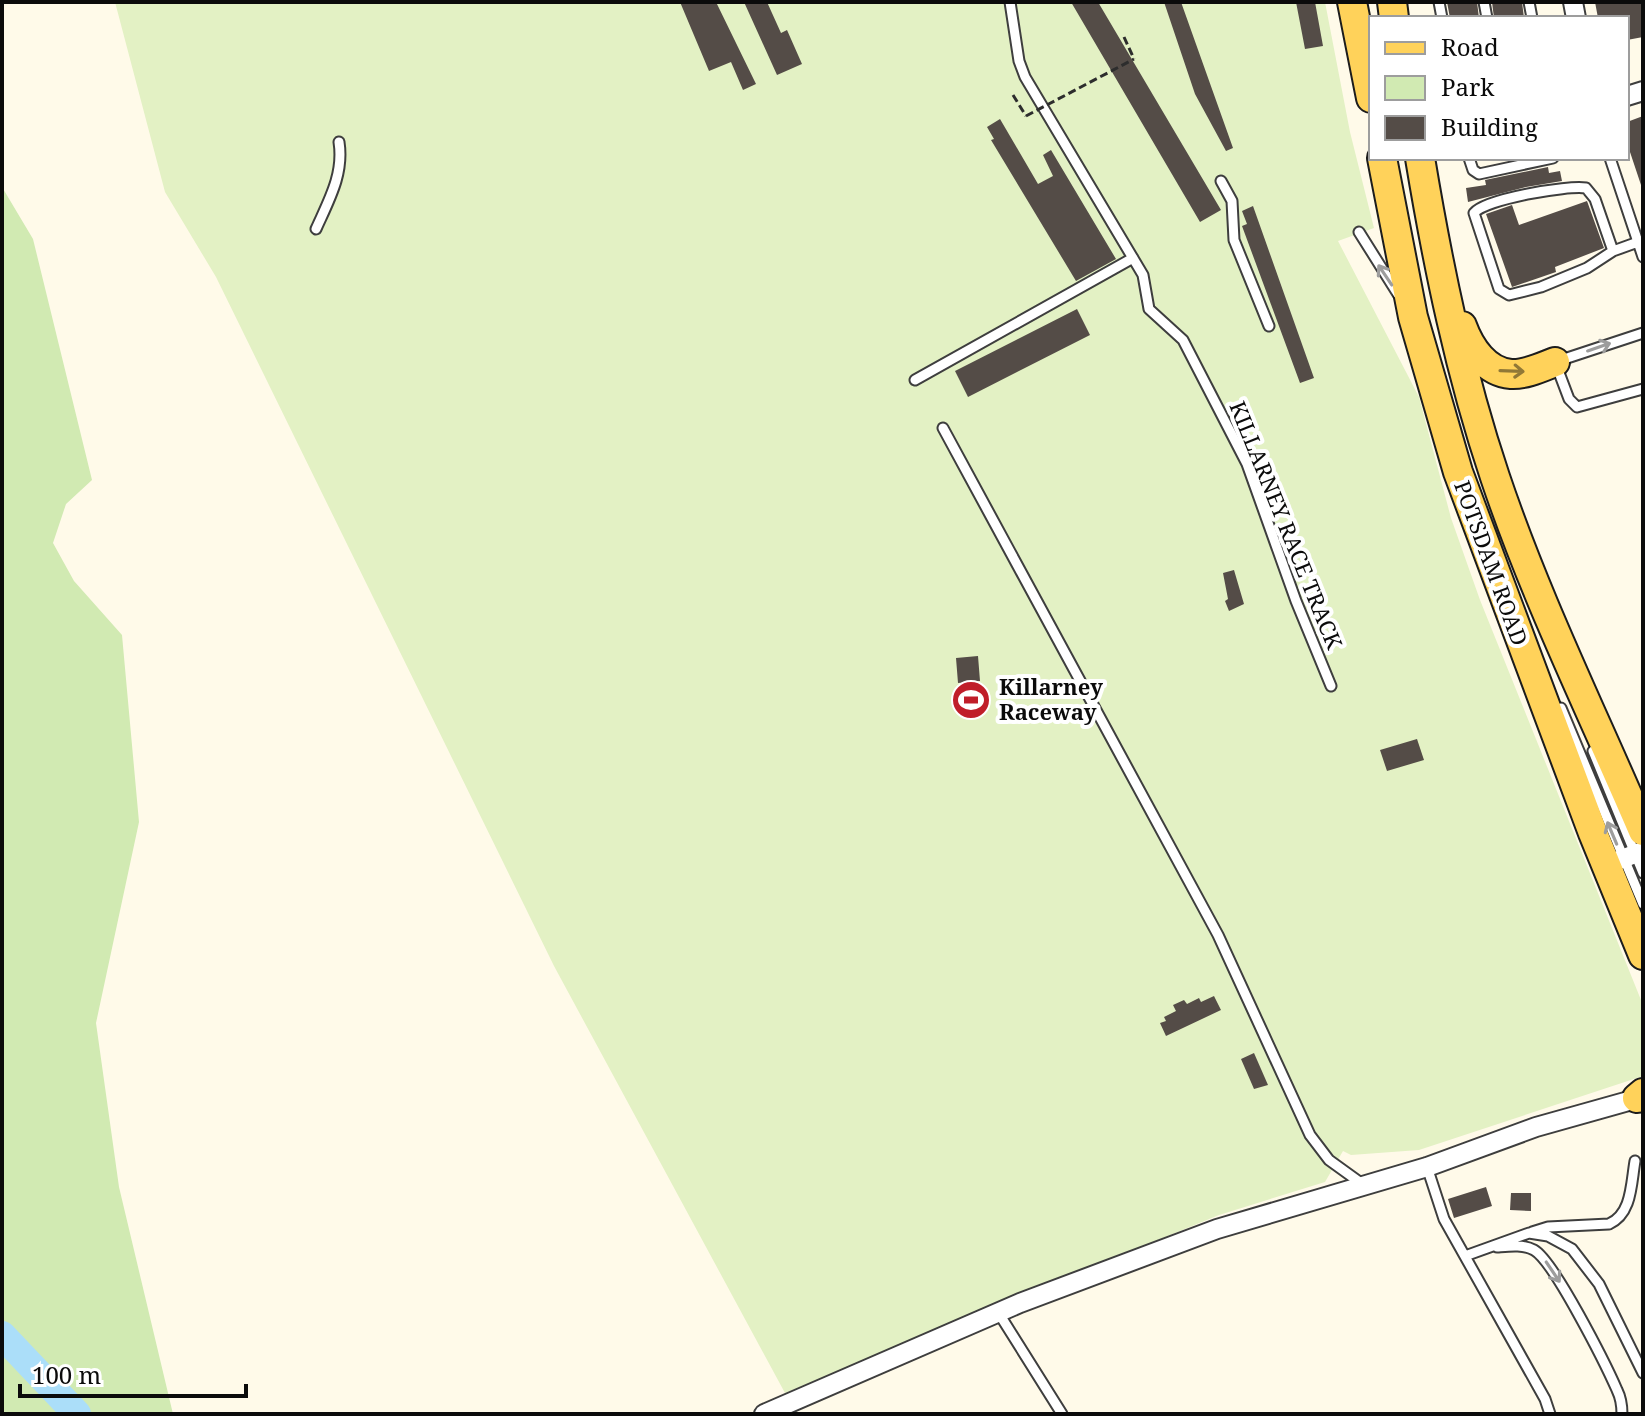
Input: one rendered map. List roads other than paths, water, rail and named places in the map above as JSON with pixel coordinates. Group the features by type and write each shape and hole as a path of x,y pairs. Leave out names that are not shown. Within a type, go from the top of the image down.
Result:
{"main road":[{"path":"1352,2 1369,88"},
{"name":"POTSDAM ROAD","path":"1382,160 1413,317 1441,418 1481,540 1630,852"},
{"name":"POTSDAM ROAD","path":"1420,160 1451,324 1495,477 1521,549 1574,675 1630,852 1643,955"},
{"path":"1441,270 1464,333 1474,351 1485,362 1499,371 1512,374 1555,362"}],"street":[{"path":"764,1414 998,1312 1217,1229 1427,1167 1536,1127 1641,1096"}],"lane":[{"name":"KILLARNEY RACE TRACK","path":"1010,2 1019,61 1025,77 1143,275 1149,309 1183,340 1247,464 1296,601 1331,686"},
{"path":"316,229 340,173 342,159 339,142"},
{"path":"1392,160 1425,322 1447,403 1468,473 1529,631"},
{"path":"1470,160 1473,170 1479,174 1512,163 1537,160"},
{"path":"1611,160 1643,257"},
{"path":"1221,181 1232,201 1234,240 1269,326"},
{"path":"1613,251 1595,199 1586,188 1563,189 1487,204 1474,213 1499,289 1504,294 1541,287 1638,242"},
{"path":"1414,190 1444,334 1483,469 1512,551 1570,693"},
{"path":"1359,232 1413,317"},
{"path":"915,380 1133,258"},
{"path":"1643,333 1555,362 1569,399 1577,407 1643,389"},
{"path":"943,428 1218,935 1310,1135 1329,1160 1365,1186"},
{"path":"1558,700 1630,852 1643,873"},
{"path":"1587,736 1630,852 1643,904"},
{"path":"1465,1256 1548,1227 1616,1221 1626,1211 1635,1161"},
{"path":"1427,1167 1444,1219 1545,1399 1550,1414"},
{"path":"1529,1233 1539,1233 1559,1241 1583,1261 1599,1284 1643,1373"},
{"path":"1486,1247 1520,1246 1538,1252 1556,1275 1618,1390 1622,1414"},
{"path":"998,1312 1062,1414"}],"waterway":[{"path":"2,1335 77,1414"}],"place":[{"name":"Killarney Raceway","path":"971,700"}]}
